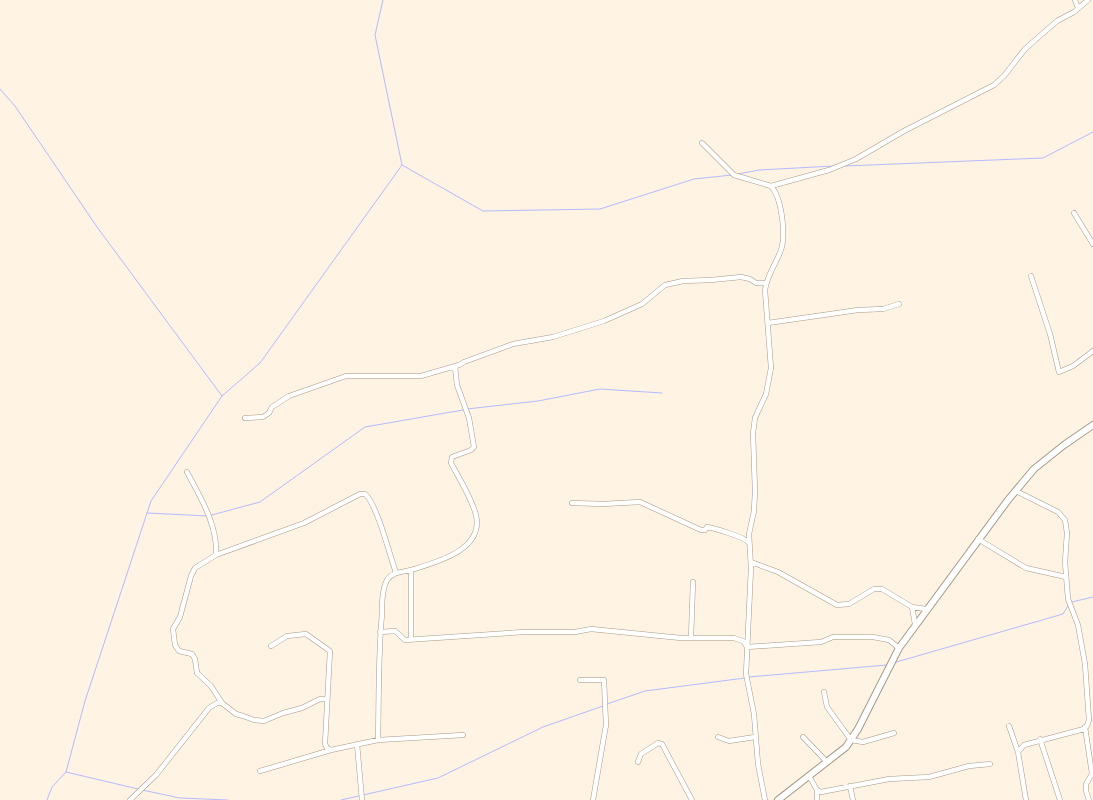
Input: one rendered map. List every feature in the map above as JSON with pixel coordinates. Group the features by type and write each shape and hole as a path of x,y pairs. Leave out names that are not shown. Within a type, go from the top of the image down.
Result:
{"main road":[{"path":"778,800 846,747 858,730 898,648 978,539 1034,469 1093,425"}],"street":[{"path":"1075,0 1078,8"},
{"path":"702,143 734,175 771,186 829,170 856,159 904,131 994,85 1004,76 1025,49 1057,22 1074,12 1088,0"},
{"path":"765,800 755,737 754,714 746,674 751,562 749,534 755,502 752,433 766,394 771,368 766,283 782,242 781,206 771,186"},
{"path":"1074,213 1093,244"},
{"path":"1031,276 1060,372 1073,366 1093,351"},
{"path":"245,418 263,417 269,414 272,407 289,396 346,376 421,376 455,366 513,344 553,337 604,321 642,304 666,285 682,281 741,277 750,279 756,284 766,283"},
{"path":"768,323 858,310 884,309 899,304"},
{"path":"378,740 380,632 385,587 388,579 396,573 411,570 462,550 468,545 476,531 475,513 451,463 452,457 474,447 469,418 457,385 455,366"},
{"path":"187,472 208,516 215,538 216,555"},
{"path":"1016,491 1058,512 1065,520 1067,533 1065,555 1068,599 1079,629 1085,664 1089,720 1085,727 1093,774 1086,784 1089,800"},
{"path":"327,699 320,699 302,708 259,721 236,714 222,703 211,686 197,673 195,659 192,654 179,651 173,638 173,630 180,617 195,568 216,555 304,523 360,494 365,494 368,495 376,515 396,573"},
{"path":"572,503 640,502 701,530 706,530 707,527 714,528 744,538 749,544"},
{"path":"978,539 1026,568 1066,577"},
{"path":"751,562 778,572 837,605 848,604 874,590 882,589 912,607 926,609"},
{"path":"411,570 411,639"},
{"path":"691,638 693,582"},
{"path":"912,607 915,624"},
{"path":"380,632 395,631 403,639 411,639 524,632 574,632 591,629 691,638 734,638 743,641 747,647"},
{"path":"271,646 288,636 306,634 330,651 325,744 331,750"},
{"path":"747,647 821,642 833,637 872,637 889,640 898,648"},
{"path":"580,680 604,680 606,725 594,800"},
{"path":"824,692 827,707 851,740 863,742 894,733"},
{"path":"130,800 156,775 209,708 217,703 222,703"},
{"path":"1009,726 1018,752 1026,800"},
{"path":"1018,752 1024,745 1040,739 1085,727"},
{"path":"260,771 331,750 378,740 463,734"},
{"path":"718,737 729,741 755,737"},
{"path":"802,737 827,762"},
{"path":"1040,739 1060,800"},
{"path":"638,762 641,754 658,743 662,744 692,800"},
{"path":"357,744 362,800"},
{"path":"817,790 821,792 889,779 929,777 969,766 990,764"},
{"path":"810,776 817,790 817,800"},
{"path":"850,786 853,800"}],"waterway":[{"path":"47,800 52,787 66,772 85,701 151,501 222,396 260,363 402,165 375,35 383,0"},
{"path":"0,89 15,106 97,227 222,396"},
{"path":"845,166 1043,158 1093,132"},
{"path":"402,165 483,211 600,209 694,179 732,175"},
{"path":"738,174 759,170 834,166"},
{"path":"467,409 538,401 600,389 662,393"},
{"path":"147,513 208,516 260,502 365,427 463,410"},
{"path":"1072,602 1093,597"},
{"path":"893,663 1063,614 1069,604"},
{"path":"749,677 887,665"},
{"path":"607,704 645,691 745,678"},
{"path":"341,800 438,778 543,727 603,706"},
{"path":"66,772 138,789"},
{"path":"142,790 180,798 228,800"}]}
